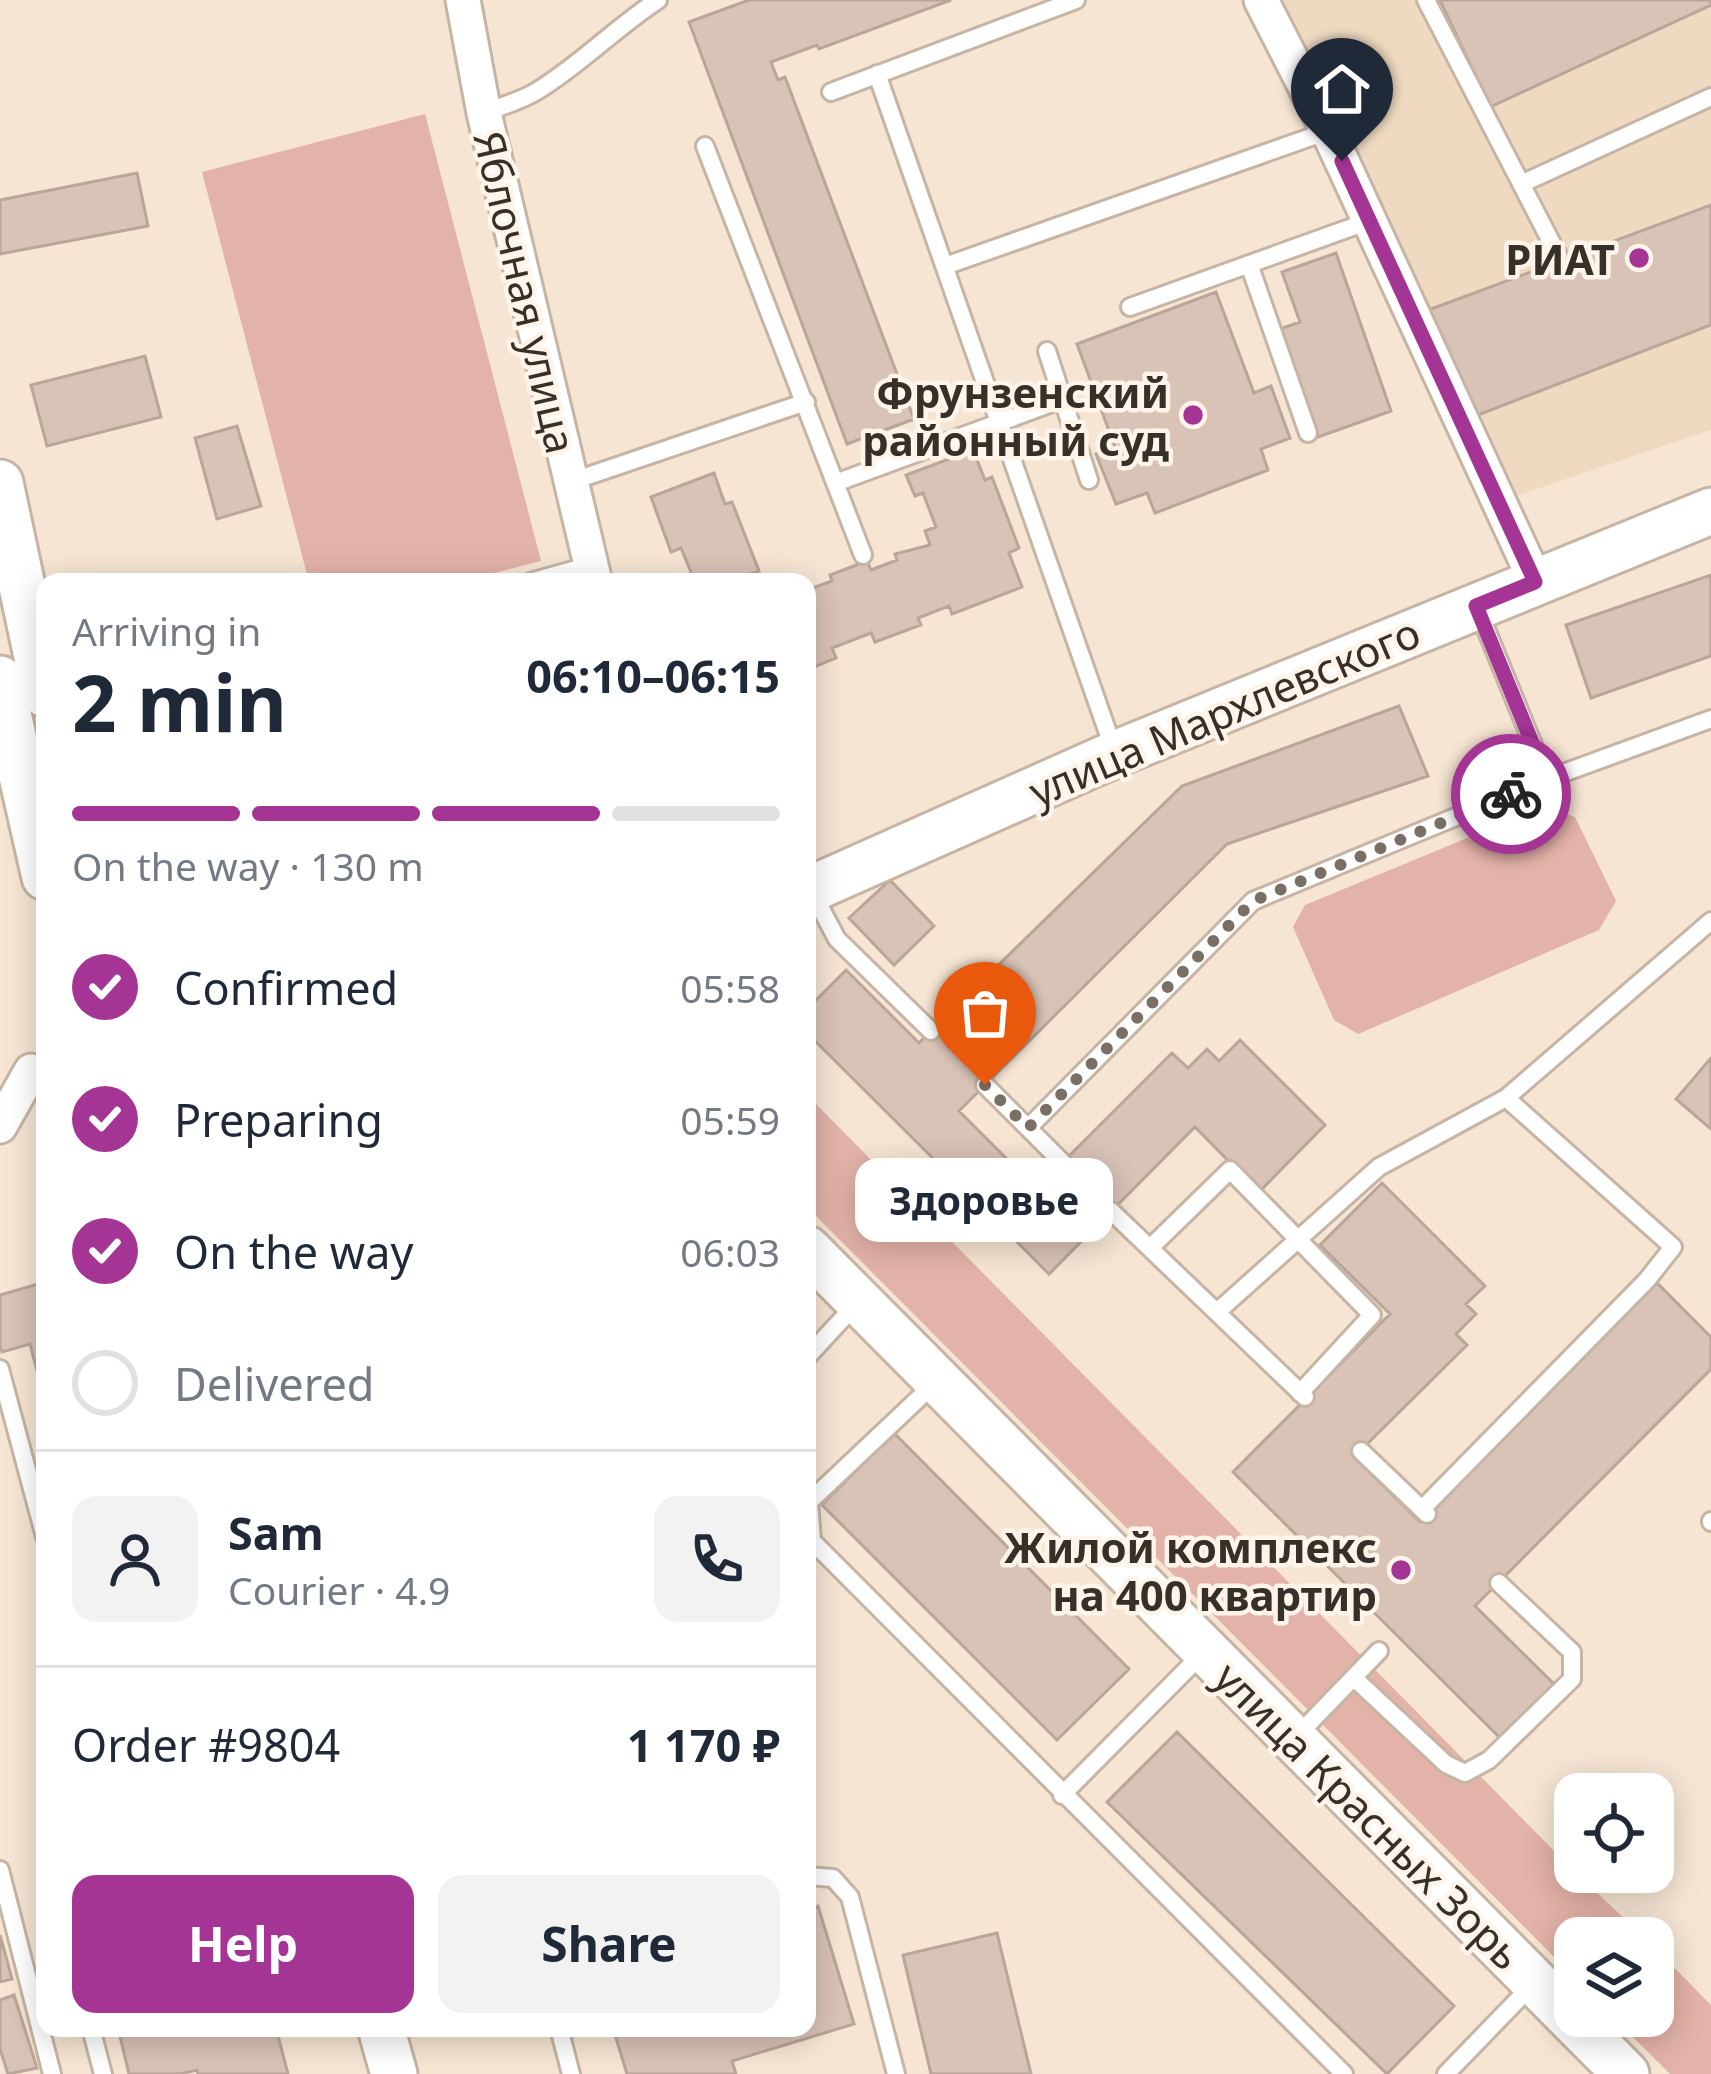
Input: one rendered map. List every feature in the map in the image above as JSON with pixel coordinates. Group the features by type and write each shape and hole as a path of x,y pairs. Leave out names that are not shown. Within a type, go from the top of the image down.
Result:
{"street":[{"name":"Яблочная улица","path":"463,0 484,113 593,573"},
{"path":"1261,0 1328,131 1535,582"},
{"path":"0,483 36,647"},
{"name":"улица Мархлевского","path":"816,886 1115,754 1711,511"},
{"path":"0,680 36,838"},
{"path":"0,1126 25,1072"},
{"name":"улица Красных Зорь","path":"816,1259 1626,2074"},
{"path":"384,2037 394,2074"}],"lane":[{"path":"484,113 532,94 580,63 623,23 658,0"},
{"path":"831,92 1076,0"},
{"path":"1426,0 1558,255"},
{"path":"877,74 1115,754"},
{"path":"1521,184 1711,97"},
{"path":"945,266 1328,131"},
{"path":"705,146 838,482 862,555"},
{"path":"1130,307 1369,221"},
{"path":"1249,264 1308,433"},
{"path":"1047,351 1089,480"},
{"path":"838,482 1063,399"},
{"path":"570,482 806,402"},
{"path":"1476,606 1547,779"},
{"path":"1028,1128 1253,901 1547,779 1711,719"},
{"path":"816,904 837,939 931,1031"},
{"path":"1217,1312 1379,1167 1506,1098 1711,921"},
{"path":"985,1085 1063,1162"},
{"path":"1361,1451 1425,1512 1673,1247 1506,1098"},
{"path":"1111,1211 1303,1395 1372,1316 1230,1170 1150,1248"},
{"path":"816,1347 859,1302"},
{"path":"0,1369 36,1503"},
{"path":"816,1495 937,1381"},
{"path":"816,1545 1344,2074"},
{"path":"1354,1678 1445,1765 1465,1773 1489,1760 1572,1679 1571,1652 1498,1582"},
{"path":"1062,1795 1205,1651"},
{"path":"1294,1740 1379,1651"},
{"path":"0,1870 36,2011"},
{"path":"816,1877 832,1878 850,1897 896,2074"},
{"path":"1446,2074 1535,1982"},
{"path":"43,2037 52,2074"},
{"path":"93,2037 103,2074"},
{"path":"561,2037 571,2074"}],"shaded area":[{"path":"1259,0 1711,0 1711,430 1495,503"},
{"path":"425,114 541,561 494,573 307,573 202,172"},
{"path":"1545,806 1575,817 1616,901 1599,930 1358,1034 1334,1020 1293,927 1305,905"},
{"path":"816,1104 1554,1851 1554,1893 1597,1893 1623,1917 1554,1917 1554,1957 816,1216"},
{"path":"1674,1967 1711,2005 1711,2074 1670,2074 1633,2037 1674,2037"}],"building":[{"path":"749,0 951,0 771,62 778,80 785,77 914,419 847,444 689,22"},
{"path":"1440,0 1711,0 1711,5 1490,107"},
{"path":"137,173 148,226 0,254 0,200"},
{"name":"РИАТ","path":"1711,205 1711,325 1465,420 1423,312"},
{"path":"1336,253 1391,411 1318,437 1280,329 1300,322 1282,272"},
{"name":"Фрунзенский районный суд","path":"1216,292 1254,393 1271,386 1290,438 1261,449 1268,470 1155,513 1147,493 1116,504 1096,454 1115,447 1077,344"},
{"path":"145,356 161,417 47,446 31,385"},
{"path":"237,426 261,506 217,519 195,438"},
{"path":"973,450 985,480 992,477 1019,548 1009,553 1022,587 952,614 949,606 918,618 921,625 875,642 871,633 832,648 836,658 816,666 816,587 832,581 830,575 867,561 871,570 897,560 895,554 930,545 925,531 936,527 923,493 915,496 906,475"},
{"path":"714,473 725,504 732,502 759,571 691,573 681,548 671,552 651,497"},
{"path":"1711,575 1711,656 1591,698 1566,625"},
{"path":"1399,706 1428,776 1227,844 997,1073 943,1019 1182,786"},
{"path":"890,880 934,926 894,965 849,918"},
{"path":"846,970 919,1043 943,1019 997,1073 959,1111 1036,1188 1000,1225 816,1042 816,1000"},
{"path":"1240,1040 1325,1125 1259,1192 1195,1127 1049,1274 1000,1225 1172,1053 1188,1068 1207,1049 1219,1061"},
{"path":"1711,1058 1711,1129 1676,1099"},
{"path":"1382,1183 1485,1286 1466,1304 1476,1314 1456,1334 1467,1345 1354,1457 1420,1522 1657,1283 1711,1337 1711,1369 1475,1606 1557,1687 1503,1741 1233,1472 1390,1314 1320,1245"},
{"path":"36,1285 36,1367 30,1344 2,1352 0,1295"},
{"path":"894,1433 1129,1669 1057,1740 822,1505"},
{"path":"1177,1732 1454,2006 1387,2074 1107,1802"},
{"path":"816,1907 854,2024 816,2036"},
{"path":"997,1933 1031,2074 931,2074 903,1955"},
{"path":"0,1935 12,1979 0,1982"},
{"path":"14,1995 37,2068 8,2074 0,2049 0,2000"},
{"path":"120,2037 278,2037 288,2074 198,2074 197,2070 129,2074"},
{"path":"616,2037 811,2037 732,2061 736,2074 627,2074"}],"way so far":[{"path":"985,1085 1028,1128 1253,901 1511,794"}],"place":[{"name":"РИАТ","path":"1639,258"},
{"name":"Фрунзенский районный суд","path":"1193,415"},
{"name":"Здоровье","path":"985,1085"},
{"name":"Жилой комплекс на 400 квартир","path":"1401,1570"}],"route":[{"path":"1342,161 1535,582 1476,606 1547,779 1511,794"}]}
